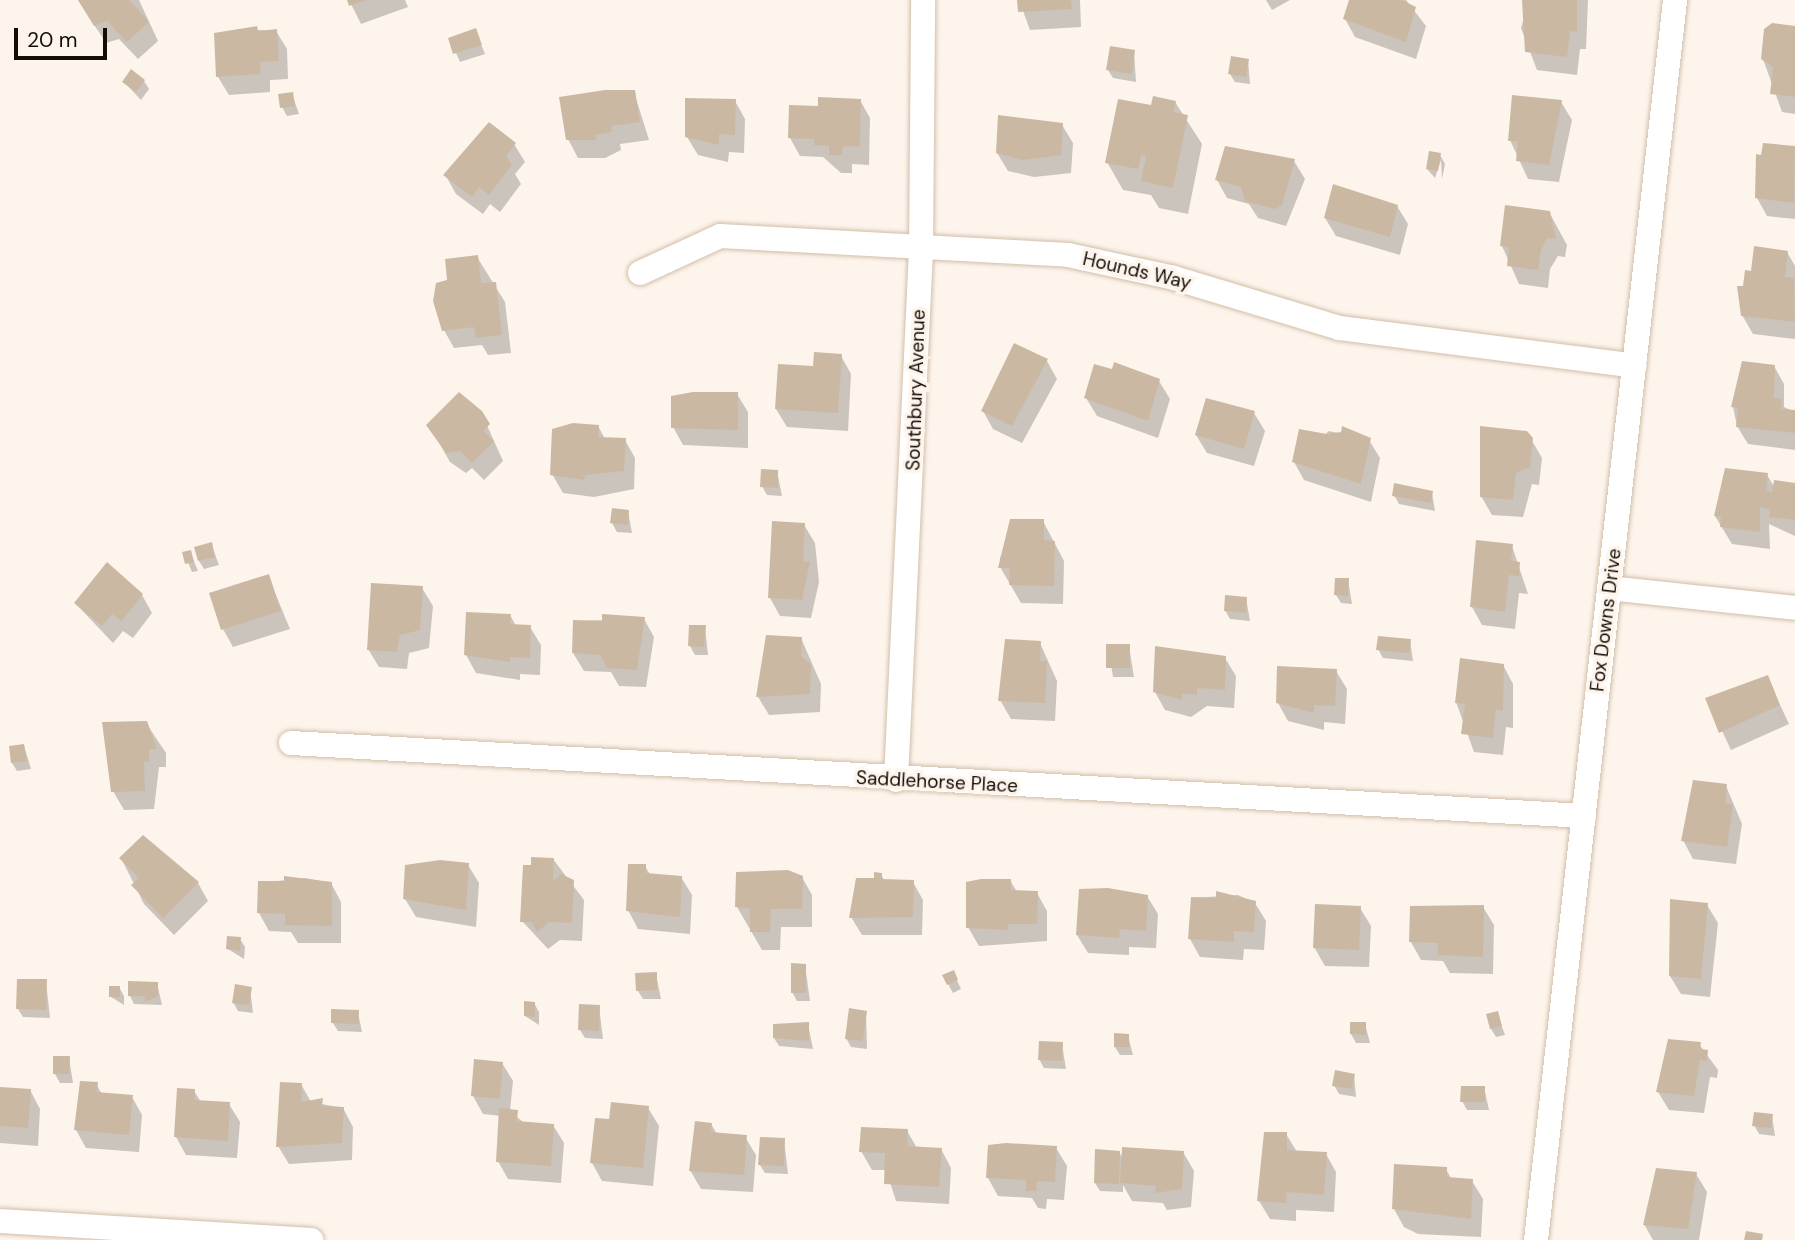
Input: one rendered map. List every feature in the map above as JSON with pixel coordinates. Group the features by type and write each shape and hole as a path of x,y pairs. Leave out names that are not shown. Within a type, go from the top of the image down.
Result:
{"street":[{"name":"Southbury Avenue","path":"896,780 921,249 923,0"},
{"name":"Fox Downs Drive","path":"1536,1240 1675,0"},
{"name":"Hounds Way","path":"639,273 720,236 1068,255 1174,278 1340,328 1635,366"},
{"path":"1609,588 1795,608"},
{"name":"Saddlehorse Place","path":"291,743 896,780 1584,816"},
{"path":"0,1222 311,1240"}],"building":[{"path":"78,0 129,0 149,22 127,42 107,21 94,26"},
{"path":"347,0 366,0 349,6"},
{"path":"1017,0 1071,0 1072,9 1018,12"},
{"path":"1349,0 1402,0 1416,7 1406,42 1343,19"},
{"path":"1522,0 1577,0 1577,32 1570,31 1567,57 1525,52"},
{"path":"1772,23 1795,26 1795,97 1770,94 1773,67 1761,59 1764,29"},
{"path":"257,26 258,31 277,29 279,61 260,62 261,74 216,77 214,33"},
{"path":"476,28 482,45 453,54 448,38"},
{"path":"1110,46 1135,50 1132,74 1106,70"},
{"path":"1231,56 1249,59 1246,77 1228,74"},
{"path":"131,69 145,80 136,92 122,82"},
{"path":"605,90 635,90 640,122 611,126 612,132 595,135 596,140 566,140 559,97"},
{"path":"293,92 295,106 280,108 278,94"},
{"path":"1512,95 1562,100 1549,165 1516,161 1518,141 1508,141"},
{"path":"1153,96 1176,101 1173,112 1188,115 1173,188 1141,181 1146,156 1141,155 1138,169 1105,163 1118,99 1151,105"},
{"path":"818,97 861,99 860,147 843,146 842,155 829,155 829,146 814,145 814,139 788,138 789,105 818,106"},
{"path":"685,98 736,99 735,135 719,134 719,145 685,137"},
{"path":"998,115 1063,123 1061,155 1023,160 996,153"},
{"path":"489,122 516,143 506,156 512,165 489,195 479,187 472,197 443,175"},
{"path":"1763,143 1795,146 1794,203 1755,198 1756,154 1761,155"},
{"path":"1225,146 1295,159 1282,205 1275,209 1245,201 1241,187 1215,180"},
{"path":"1429,151 1441,153 1438,171 1426,169"},
{"path":"1333,184 1398,205 1390,237 1324,218"},
{"path":"1505,205 1550,211 1556,239 1547,238 1541,250 1538,270 1507,266 1509,247 1500,246"},
{"path":"1754,246 1788,251 1785,277 1794,278 1795,322 1741,316 1737,286 1743,286 1745,270 1751,271"},
{"path":"478,255 481,283 496,282 502,335 476,338 474,327 442,331 433,301 436,283 447,280 445,259"},
{"path":"1014,343 1048,359 1012,426 981,411"},
{"path":"814,352 842,354 838,413 775,409 778,364 813,366"},
{"path":"1742,361 1775,365 1774,398 1782,399 1781,409 1795,410 1795,433 1736,427 1738,408 1731,407"},
{"path":"1114,362 1160,379 1148,421 1084,398 1094,364 1112,369"},
{"path":"459,392 482,411 490,424 483,431 494,441 472,463 460,451 446,453 426,425"},
{"path":"693,392 738,392 738,430 671,428 671,396"},
{"path":"1206,398 1255,411 1244,449 1195,435"},
{"path":"573,423 599,425 598,437 626,438 624,471 585,475 584,480 550,475 552,429"},
{"path":"1342,426 1371,438 1361,484 1292,462 1299,429 1327,434 1341,432"},
{"path":"1480,426 1527,431 1533,438 1530,467 1516,473 1513,500 1480,497"},
{"path":"1725,468 1768,473 1766,491 1772,492 1774,480 1795,483 1795,520 1769,517 1770,509 1760,507 1760,532 1720,527 1721,517 1714,516"},
{"path":"761,469 778,470 778,488 760,487"},
{"path":"1394,483 1433,491 1431,503 1392,496"},
{"path":"612,508 629,510 628,525 610,523"},
{"path":"1010,519 1044,519 1044,540 1055,541 1054,586 1009,585 1010,568 998,568"},
{"path":"772,521 805,523 803,562 810,562 802,600 768,598"},
{"path":"1476,540 1513,544 1511,561 1520,562 1519,576 1509,575 1505,612 1470,607"},
{"path":"212,542 215,557 198,561 194,547"},
{"path":"191,550 194,562 185,564 182,552"},
{"path":"107,562 143,594 122,621 112,614 102,626 74,603"},
{"path":"269,574 281,611 221,630 209,593"},
{"path":"1335,578 1349,578 1348,596 1334,595"},
{"path":"371,583 423,586 420,630 400,635 397,652 367,650"},
{"path":"1225,595 1247,597 1246,613 1224,611"},
{"path":"466,612 511,614 510,624 531,625 530,658 510,657 510,662 464,655"},
{"path":"602,614 645,617 637,670 607,668 600,655 572,653 573,620 602,621"},
{"path":"689,625 706,625 704,647 688,646"},
{"path":"766,635 802,637 801,656 811,664 810,694 756,697"},
{"path":"1378,636 1411,639 1409,653 1376,650"},
{"path":"1005,639 1041,641 1040,661 1047,661 1045,703 998,701"},
{"path":"1106,644 1130,644 1130,668 1106,668"},
{"path":"1155,646 1226,656 1225,690 1197,688 1197,694 1182,694 1182,700 1153,692"},
{"path":"1460,658 1504,664 1503,711 1496,709 1493,738 1461,734 1465,704 1455,703"},
{"path":"1277,666 1337,669 1335,706 1314,705 1314,713 1276,703"},
{"path":"1768,675 1780,705 1719,733 1705,698"},
{"path":"147,721 157,749 149,749 149,762 144,762 145,791 111,792 102,722"},
{"path":"24,744 27,761 11,763 9,746"},
{"path":"1693,780 1727,784 1725,803 1733,804 1727,847 1681,841"},
{"path":"143,835 199,882 163,918 131,885 139,878 119,858"},
{"path":"531,857 554,858 553,882 561,874 574,880 572,923 549,922 537,932 532,922 520,922 523,865 531,865"},
{"path":"440,860 469,863 466,910 403,899 405,865"},
{"path":"628,864 646,864 646,873 682,876 680,917 626,911"},
{"path":"788,870 803,876 802,909 771,909 770,932 750,932 750,908 735,907 736,872"},
{"path":"874,872 882,873 882,879 914,880 913,917 849,918 856,878 874,878"},
{"path":"284,876 332,882 332,926 285,925 285,914 257,913 258,881 284,881"},
{"path":"1011,879 1011,890 1038,891 1037,924 1008,924 1008,930 966,928 966,882"},
{"path":"1108,888 1148,895 1146,931 1120,929 1119,938 1076,935 1079,889"},
{"path":"1216,891 1256,901 1254,932 1234,931 1234,942 1188,939 1191,897 1216,898"},
{"path":"1670,899 1708,903 1701,979 1669,976"},
{"path":"1315,904 1361,906 1359,950 1313,948"},
{"path":"1484,905 1483,957 1438,955 1438,943 1409,942 1410,906"},
{"path":"227,936 241,937 240,951 226,949"},
{"path":"791,963 806,964 806,993 791,993"},
{"path":"954,970 958,980 947,985 942,975"},
{"path":"657,972 657,990 636,991 635,973"},
{"path":"17,979 47,979 46,1010 16,1009"},
{"path":"128,981 158,982 158,996 145,1002 145,996 128,996"},
{"path":"235,984 252,987 249,1005 232,1003"},
{"path":"109,986 120,986 120,997 109,997"},
{"path":"524,1001 535,1002 535,1017 524,1016"},
{"path":"579,1004 600,1005 599,1031 578,1030"},
{"path":"849,1008 867,1011 863,1041 845,1039"},
{"path":"331,1009 359,1010 358,1024 331,1023"},
{"path":"1498,1011 1502,1026 1490,1029 1486,1014"},
{"path":"809,1022 809,1041 773,1038 773,1024"},
{"path":"1350,1022 1366,1022 1366,1035 1350,1034"},
{"path":"1114,1033 1129,1034 1129,1047 1114,1047"},
{"path":"1668,1039 1701,1042 1700,1049 1708,1050 1707,1061 1700,1060 1694,1096 1656,1092"},
{"path":"1039,1041 1063,1042 1062,1061 1038,1060"},
{"path":"53,1056 70,1056 69,1074 53,1074"},
{"path":"474,1059 503,1062 500,1099 471,1096"},
{"path":"1335,1070 1355,1074 1352,1089 1332,1086"},
{"path":"80,1081 98,1082 97,1092 133,1095 129,1135 74,1130"},
{"path":"280,1082 302,1083 301,1102 323,1098 322,1106 344,1107 342,1143 276,1147"},
{"path":"1461,1086 1485,1086 1485,1102 1460,1102"},
{"path":"0,1087 31,1089 28,1128 0,1126"},
{"path":"177,1088 195,1089 195,1100 230,1102 228,1141 174,1137"},
{"path":"611,1102 649,1106 643,1168 590,1163 595,1118 609,1119"},
{"path":"499,1108 518,1110 517,1121 554,1124 551,1166 496,1162"},
{"path":"1754,1112 1773,1114 1771,1128 1752,1126"},
{"path":"695,1121 712,1123 711,1132 747,1135 744,1175 689,1171"},
{"path":"861,1127 908,1129 907,1146 942,1148 939,1187 884,1184 885,1153 859,1152"},
{"path":"1264,1132 1287,1132 1287,1150 1327,1152 1324,1195 1287,1192 1286,1203 1257,1201"},
{"path":"760,1137 785,1138 784,1166 758,1165"},
{"path":"1006,1143 1057,1146 1055,1182 1037,1181 1036,1191 1026,1191 1026,1180 986,1178 988,1145"},
{"path":"1122,1147 1184,1151 1182,1189 1155,1193 1156,1186 1120,1183"},
{"path":"1095,1149 1120,1151 1119,1184 1094,1183"},
{"path":"1394,1164 1447,1167 1447,1177 1473,1179 1471,1219 1392,1209"},
{"path":"1656,1168 1697,1172 1688,1229 1643,1225"},
{"path":"1746,1231 1763,1234 1762,1240 1744,1240"}]}
